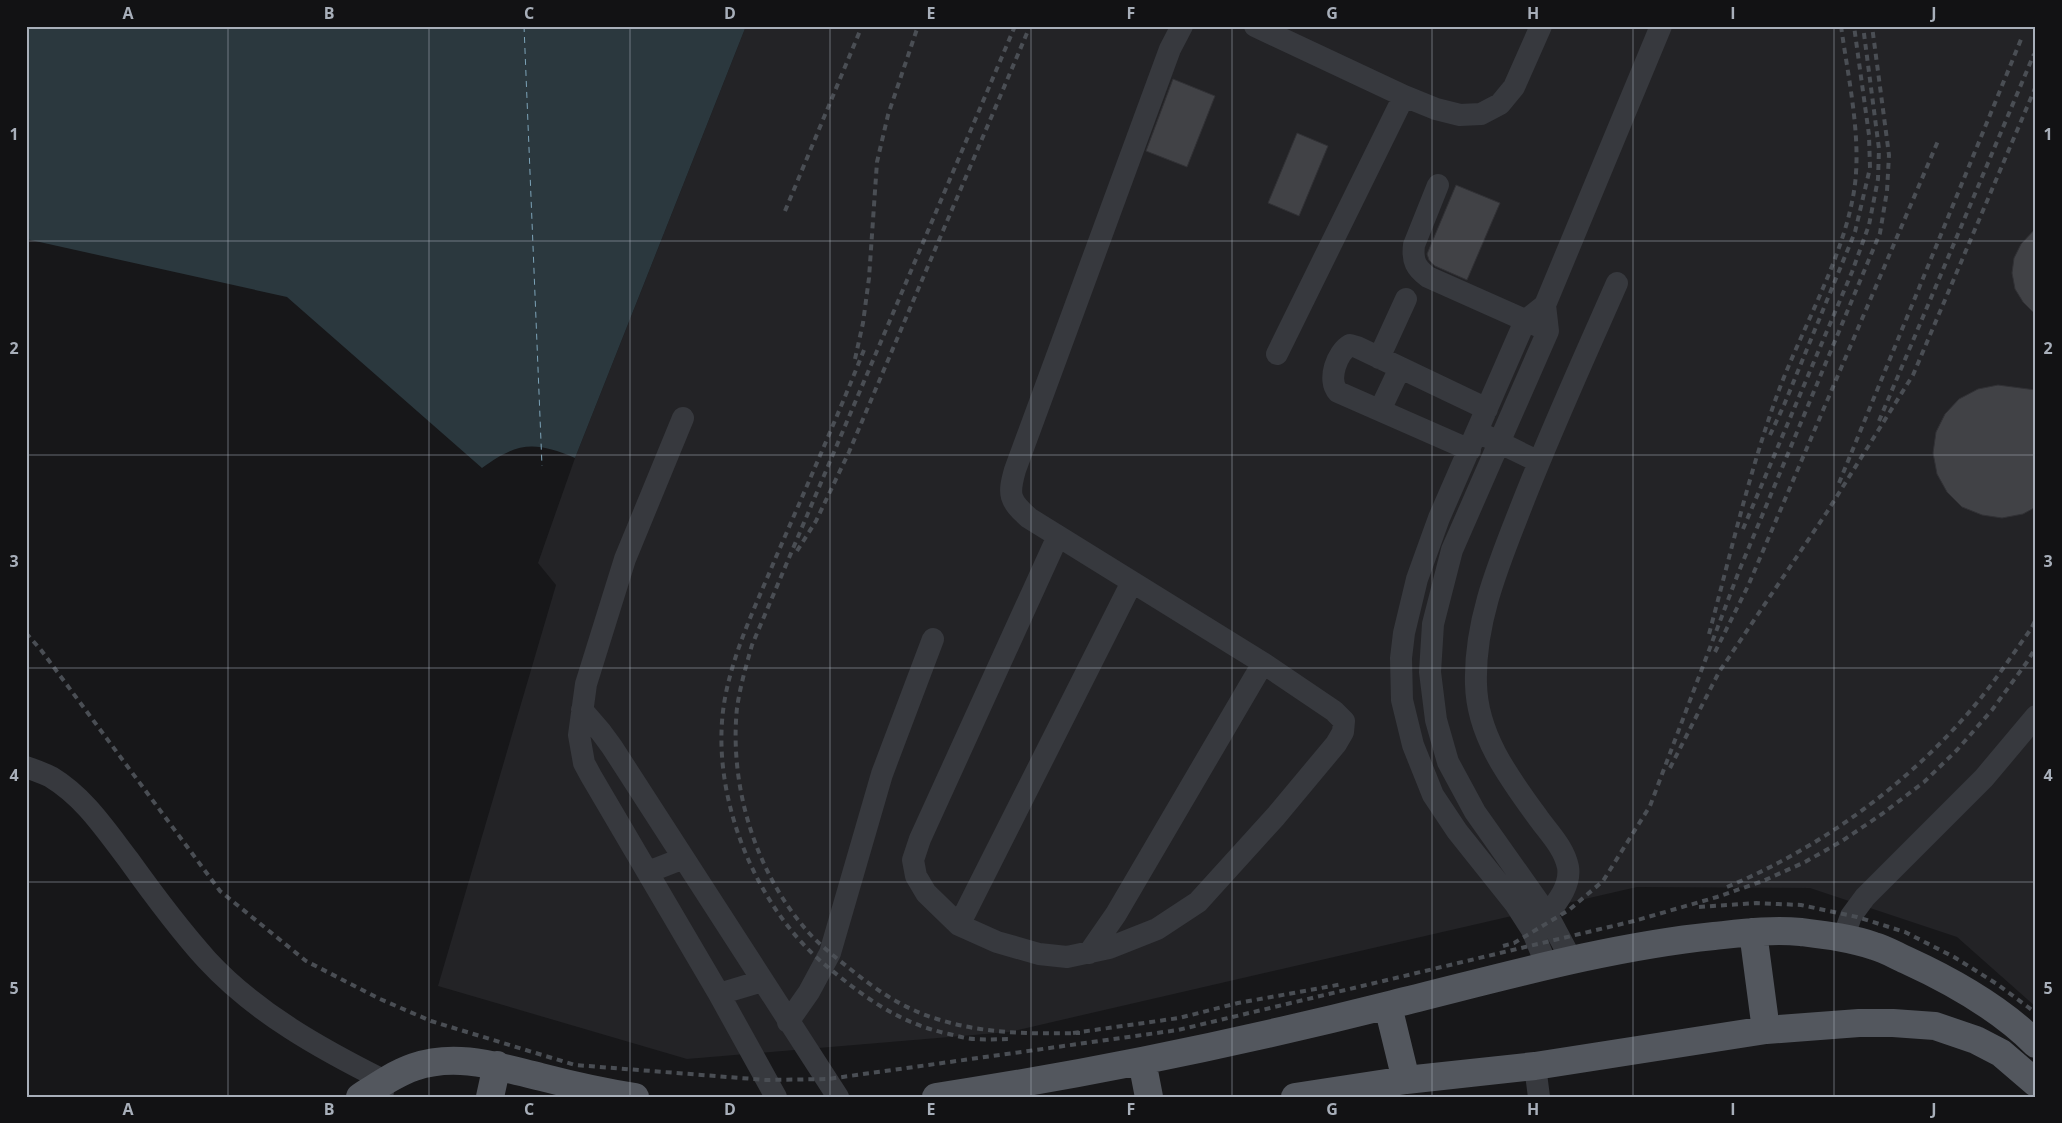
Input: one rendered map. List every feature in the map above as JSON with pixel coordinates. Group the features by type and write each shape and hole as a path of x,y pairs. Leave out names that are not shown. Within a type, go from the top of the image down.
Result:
{"main road":[{"path":"936,1097 1014,1085 1142,1061 1388,1006 1560,963 1674,940 1753,932 1797,931 1843,938 1875,946 1951,981 1996,1011 2036,1044"},
{"path":"1753,932 1766,1030"},
{"path":"1388,1006 1406,1080"},
{"path":"1976,1040 1996,1011"},
{"path":"1295,1097 1338,1094 1406,1080 1535,1066 1766,1030 1859,1023 1935,1026 1976,1040 2001,1053 2036,1083"},
{"path":"360,1097 384,1089 413,1067 446,1060 462,1060 497,1065 603,1092 635,1097"},
{"path":"1142,1061 1149,1097"},
{"path":"490,1097 497,1065"}],"street":[{"path":"1058,536 920,839 914,860 916,876 926,893 959,925 997,942 1039,954 1067,957 1109,948 1158,929 1198,902 1276,816 1336,744 1343,732 1344,721 1334,710 1263,663 1029,518 1015,505 1009,491 1014,470 1170,49 1182,26"},
{"path":"1256,26 1404,96 1436,109 1460,115 1481,114 1500,104 1514,87 1541,26"},
{"path":"1560,963 1532,930 1516,905 1456,831 1433,795 1413,745 1402,700 1401,658 1404,633 1418,579 1439,518 1525,321 1545,304 1661,26"},
{"path":"1277,354 1404,96"},
{"path":"1438,185 1414,245 1414,263 1419,270 1428,277 1548,330"},
{"path":"1547,914 1560,900 1568,869 1562,850 1497,758 1481,722 1476,685 1479,635 1491,582 1539,462 1617,283"},
{"path":"1379,358 1406,299"},
{"path":"1545,304 1548,330 1460,530 1446,567 1433,624 1430,672 1436,720 1448,762 1475,812 1547,914 1560,963"},
{"path":"1487,408 1350,345 1340,354 1332,380 1333,387 1338,392 1380,410 1473,441 1499,443 1539,462"},
{"path":"1380,410 1400,368"},
{"path":"683,418 625,559 594,656 582,710 579,735 584,763 719,994 776,1097"},
{"path":"959,925 1132,582"},
{"path":"788,1022 809,992 830,953 882,774 933,639"},
{"path":"1089,953 1116,914 1263,663"},
{"path":"582,710 612,747 838,1097"},
{"path":"1843,938 1851,916 1865,897 1984,778 2036,716"},
{"path":"584,763 612,747"},
{"path":"26,767 50,777 72,793 100,820 181,929 208,961 235,988 270,1015 384,1089"},
{"path":"648,872 684,858"},
{"path":"719,994 762,980"},
{"path":"1535,1066 1539,1097"}],"shaded area":[{"path":"26,26 746,26 575,458 549,449 527,447 506,453 482,468 287,297 26,239"},
{"path":"746,26 2036,26 2036,1007 1957,937 1810,888 1637,887 1009,1032 687,1059 438,986 556,585 538,563 575,458"}],"building":[{"path":"1173,79 1215,96 1187,167 1146,151"},
{"path":"1297,133 1328,146 1299,216 1268,203"},
{"path":"1456,185 1500,203 1467,280 1435,266 1429,260 1427,254"},
{"path":"2036,228 2036,315 2023,302 2015,289 2012,273 2014,258 2021,244"},
{"path":"1998,385 2036,390 2036,507 2023,514 2002,518 1982,515 1962,507 1947,492 1937,474 1933,453 1936,432 1945,414 1959,399 1978,389"}],"ferry route":[{"path":"524,26 542,466"}],"railway":[{"path":"785,211 862,26"},
{"path":"855,359 863,323 869,278 877,162 888,115 918,26"},
{"path":"1015,26 752,645 741,684 737,708 737,768 750,828 774,884 790,910 809,933 859,976 880,991 913,1010 955,1024 1008,1032 1080,1033"},
{"path":"797,551 816,521 849,452 1030,26"},
{"path":"1709,634 1765,430 1785,375 1832,266 1850,211 1855,184 1856,145 1853,105 1841,26"},
{"path":"1770,435 1855,232 1870,168 1869,135 1854,26"},
{"path":"1743,529 1852,272 1869,225 1878,179 1879,149 1863,26"},
{"path":"1503,946 1514,943 1569,910 1603,881 1650,806 1739,571 1880,233 1887,191 1889,155 1872,26"},
{"path":"1839,483 2022,37"},
{"path":"1879,421 2034,54"},
{"path":"1670,768 1719,672 1827,512 1913,375 2036,86"},
{"path":"1715,652 1748,586 1938,141"},
{"path":"864,350 754,609 734,662 725,698 721,733 723,770 730,807 741,843 757,878 776,910 799,939 824,964 868,998 914,1023 969,1038 1010,1039"},
{"path":"1727,887 1763,871 1798,852 1832,831 1896,784 1954,729 1980,699 2031,629 2036,619"},
{"path":"26,633 41,650 220,891 306,961 380,999 431,1021 575,1065 766,1080 828,1079 1178,1030 1634,921 1717,897 1763,881 1805,862 1842,841 1924,782 1957,750 1992,710 2036,647"},
{"path":"1699,907 1756,903 1801,905 1857,917 1905,932 1954,957 1997,984 2036,1013"},
{"path":"1073,1033 1179,1018 1238,1003 1343,984"}]}
